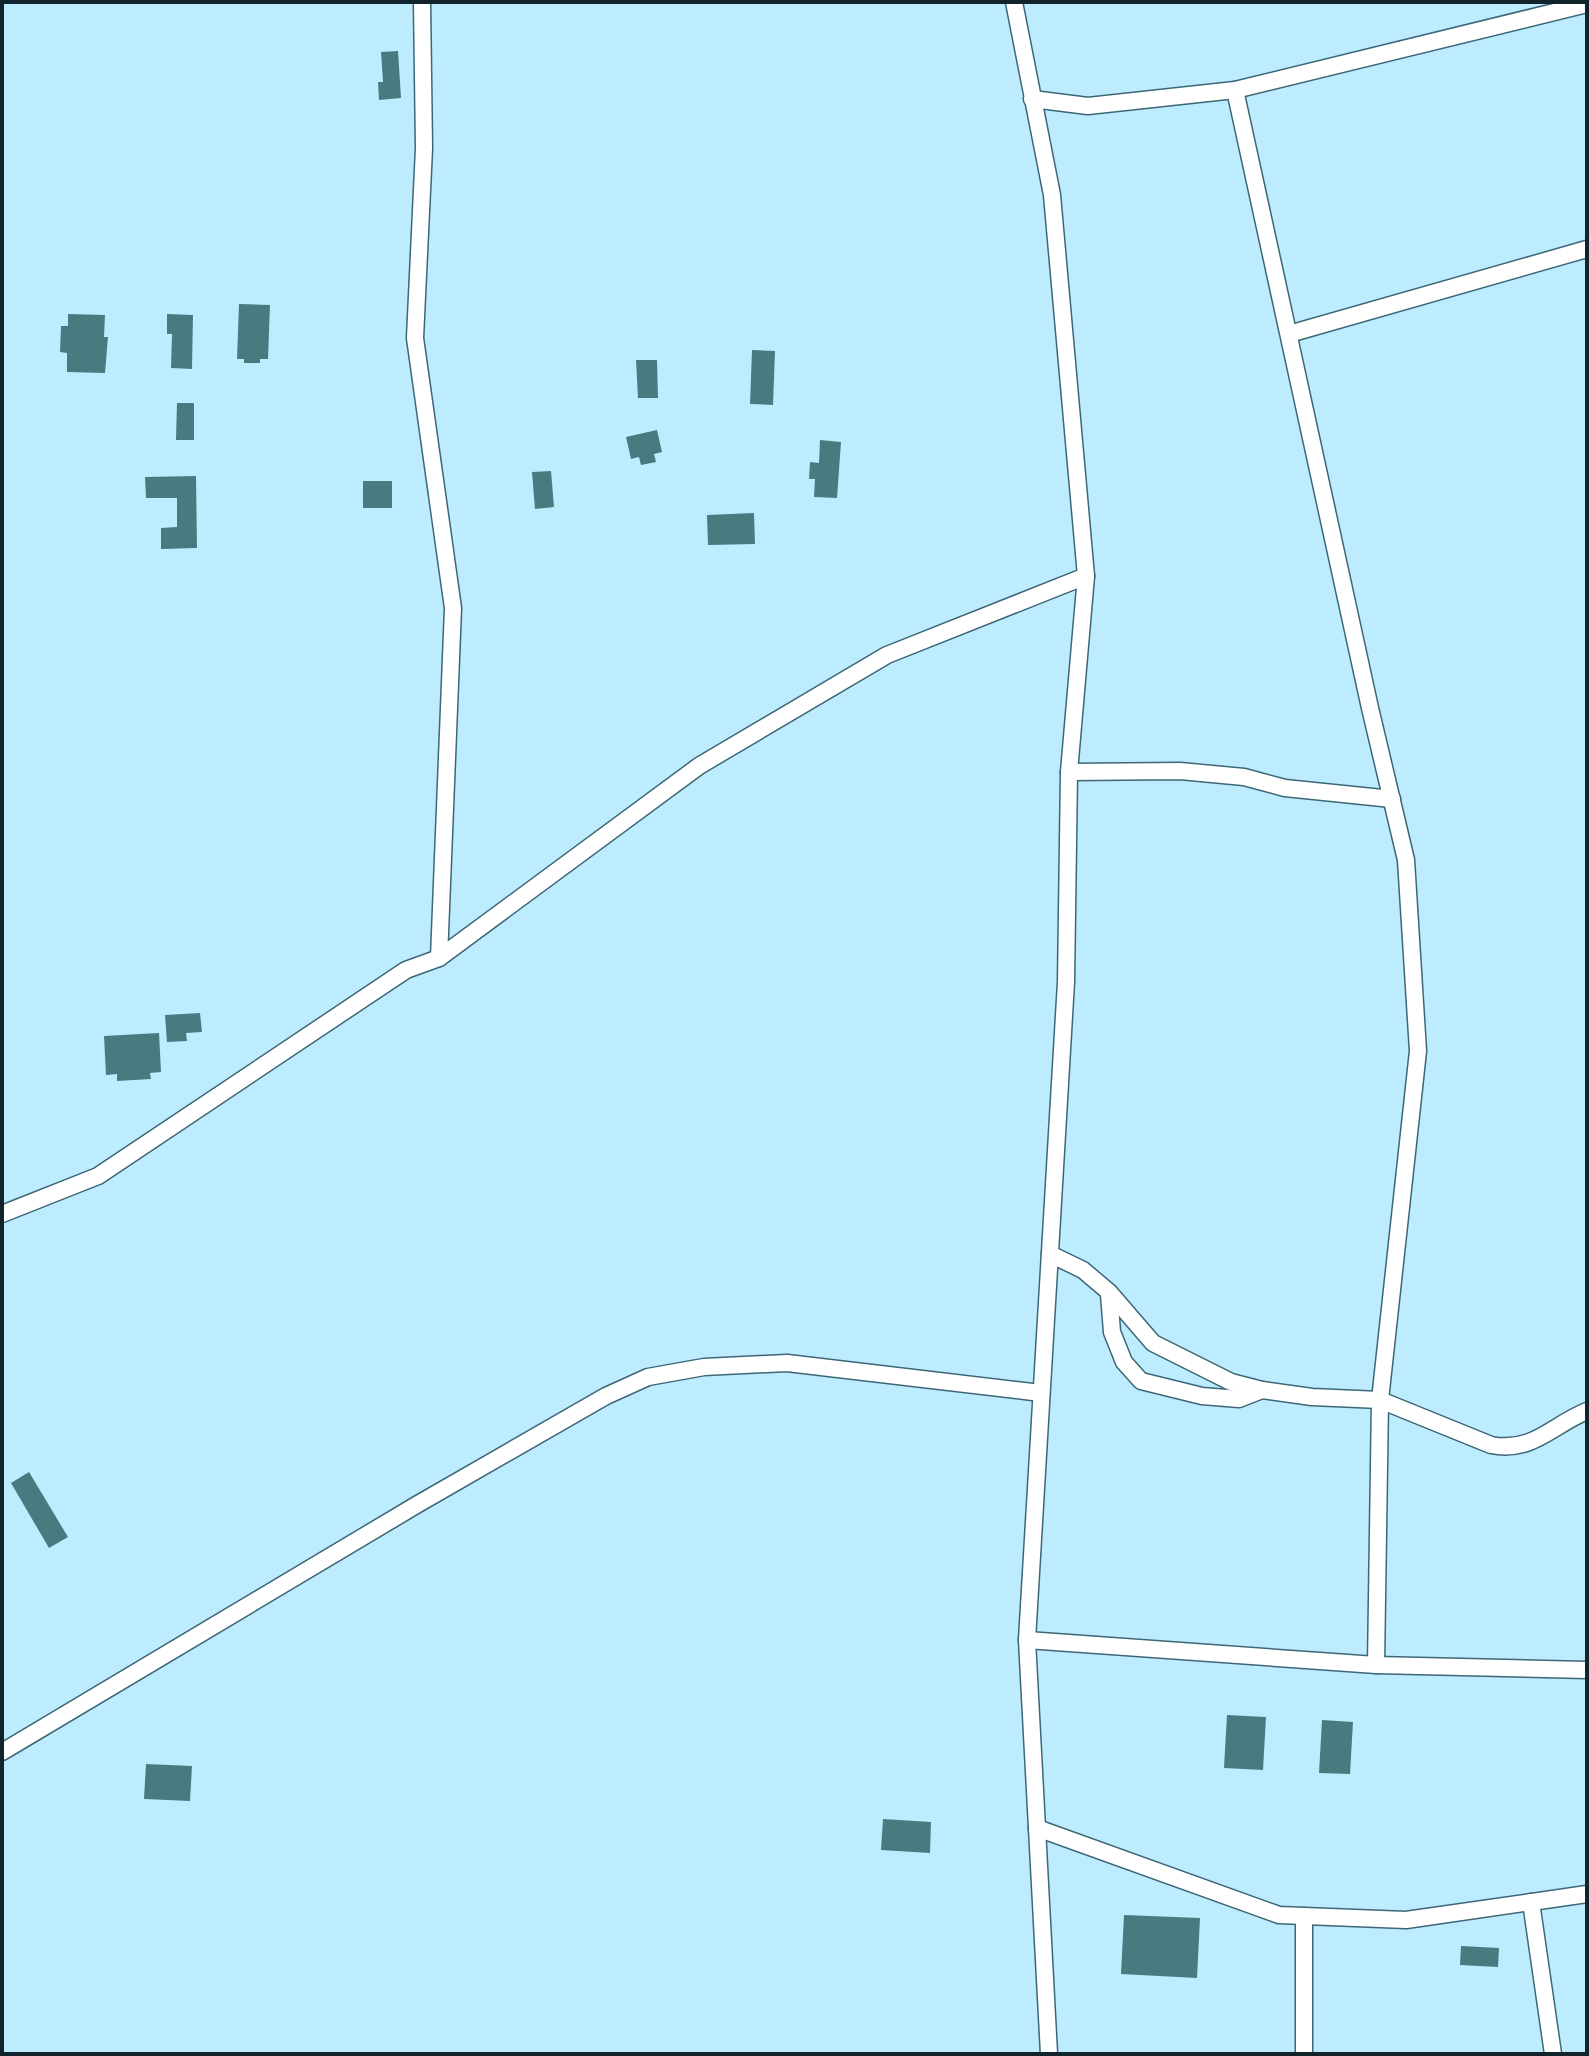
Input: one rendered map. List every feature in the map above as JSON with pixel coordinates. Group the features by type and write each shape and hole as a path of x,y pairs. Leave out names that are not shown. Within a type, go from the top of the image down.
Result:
{"street":[{"path":"422,2 424,148 415,338 453,608 439,958"},
{"path":"1014,2 1052,195 1086,576 1069,772 1066,982 1027,1640 1049,2054"},
{"path":"1032,99 1088,106 1235,90 1587,4"},
{"path":"1235,90 1406,860 1418,1051 1380,1400 1376,1665"},
{"path":"1289,334 1587,249"},
{"path":"2,1214 98,1176 406,970 439,958 699,766 887,655 1086,576"},
{"path":"1069,772 1180,771 1244,777 1285,788 1392,799"},
{"path":"1050,1254 1083,1270 1109,1292 1153,1343 1231,1382 1312,1397 1380,1400 1491,1445 1509,1448 1534,1441 1587,1411"},
{"path":"1109,1292 1112,1332 1124,1362 1141,1381 1202,1396 1239,1399 1262,1390"},
{"path":"2,1752 418,1504 606,1396 648,1377 704,1367 787,1363 1041,1393"},
{"path":"1027,1640 1376,1665 1587,1670"},
{"path":"1037,1828 1279,1915 1406,1920 1587,1894"},
{"path":"1531,1902 1553,2054"},
{"path":"1304,1916 1304,2054"}],"building":[{"path":"398,51 401,98 379,100 378,82 383,82 381,52"},
{"path":"239,304 270,305 268,359 260,359 260,363 244,363 244,359 237,359"},
{"path":"68,314 105,315 104,337 108,337 105,373 67,372 67,353 60,352 61,326 68,326"},
{"path":"167,314 193,315 192,369 171,368 172,334 167,334"},
{"path":"752,350 775,351 773,405 750,404"},
{"path":"636,360 657,360 658,398 638,398"},
{"path":"177,403 194,403 194,440 176,440"},
{"path":"657,430 662,452 654,454 656,462 641,465 639,457 631,459 626,437"},
{"path":"820,440 841,442 837,498 814,497 815,479 809,479 810,462 819,463"},
{"path":"551,471 554,507 535,509 532,472"},
{"path":"196,476 197,548 161,549 161,528 177,527 177,498 146,498 145,477"},
{"path":"363,481 392,481 392,508 363,508"},
{"path":"754,513 755,544 708,545 707,515"},
{"path":"200,1013 202,1032 186,1033 187,1041 167,1042 165,1015"},
{"path":"159,1033 161,1072 150,1073 151,1079 117,1081 117,1074 106,1075 104,1036"},
{"path":"29,1472 68,1537 49,1548 11,1483"},
{"path":"1227,1715 1266,1717 1263,1770 1224,1768"},
{"path":"1322,1720 1353,1722 1350,1774 1319,1773"},
{"path":"146,1764 192,1766 190,1801 144,1799"},
{"path":"883,1819 931,1822 930,1853 881,1850"},
{"path":"1124,1915 1200,1918 1197,1978 1121,1974"},
{"path":"1461,1946 1499,1948 1498,1967 1460,1965"}]}
